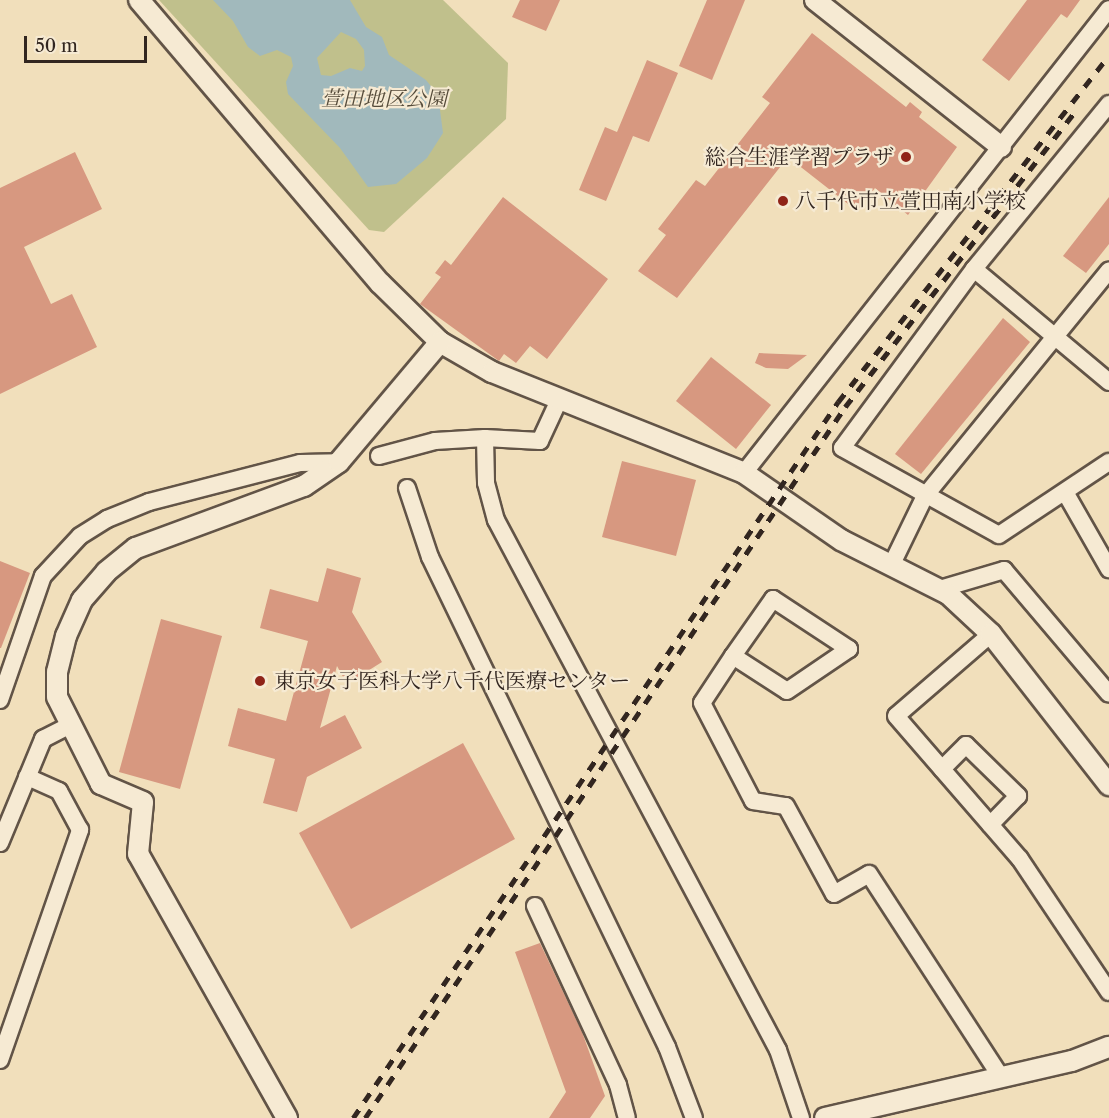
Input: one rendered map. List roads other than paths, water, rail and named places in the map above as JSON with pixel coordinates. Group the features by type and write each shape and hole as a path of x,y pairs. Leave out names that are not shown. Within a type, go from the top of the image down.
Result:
{"street":[{"path":"139,0 380,283 440,342 463,359 744,473 840,540 940,589 970,611 991,634 1109,785"},
{"path":"815,0 1001,147"},
{"path":"744,473 1109,9"},
{"path":"1109,104 974,269 842,448 999,535 1109,462"},
{"path":"974,269 1054,339 1109,382"},
{"path":"891,566 925,496 1109,270"},
{"path":"287,1118 138,854 143,802 101,784 57,697 57,672 66,636 82,600 106,572 136,548 304,486 339,462 440,342"},
{"path":"380,456 435,441 485,438 540,441 560,400"},
{"path":"485,438 486,483 496,520 778,1050 801,1118"},
{"path":"0,700 43,576 80,536 107,519 149,502 300,463 339,462"},
{"path":"407,488 430,557 667,1047 694,1118"},
{"path":"1065,492 1106,559"},
{"path":"940,589 1004,570 1109,694"},
{"path":"734,656 787,691 849,649 773,599 734,656 702,703 753,801 786,806 834,894 869,874 1001,1077"},
{"path":"991,634 896,716 1020,859 1109,992"},
{"path":"0,843 43,739 71,725"},
{"path":"942,769 966,745 1018,796 990,825"},
{"path":"0,1060 80,831 58,791 27,777"},
{"path":"535,906 618,1085 627,1118"},
{"path":"825,1118 1072,1061 1109,1047"}],"water":[{"path":"213,0 350,0 366,27 382,37 389,55 426,80 438,95 443,133 427,158 396,184 368,187 340,148 288,94 286,82 293,66 291,57 277,50 260,56 248,47 233,21","holes":["341,32 356,39 364,50 365,66 362,71 350,68 331,76 321,75 317,58"]}],"railway":[{"path":"353,1118 838,402 1109,55"},
{"path":"365,1118 845,407 1077,109"}],"place":[{"name":"総合生涯学習プラザ","path":"906,157"},
{"name":"八千代市立萱田南小学校","path":"783,201"},
{"name":"東京女子医科大学八千代医療センター","path":"260,681"}],"park label":[{"name":"萱田地区公園","path":"384,99"}]}
